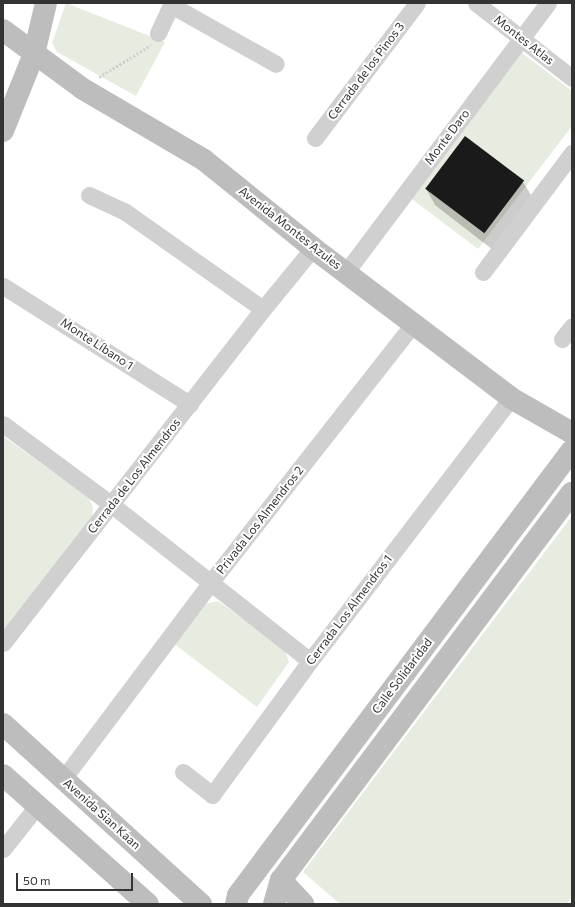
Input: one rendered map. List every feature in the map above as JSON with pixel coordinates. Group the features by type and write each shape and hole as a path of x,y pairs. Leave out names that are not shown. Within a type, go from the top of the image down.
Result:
{"main road":[{"path":"3,131 34,54 46,3"},
{"name":"Avenida Montes Azules","path":"3,30 84,89 204,160 314,248 511,398 572,434"},
{"name":"Calle Solidaridad","path":"236,904 238,894 572,450"},
{"path":"274,904 281,880 572,493"},
{"name":"Avenida Sian Kaan","path":"3,724 201,904"},
{"path":"3,775 148,904"},
{"path":"281,880 303,904"}],"street":[{"name":"Cerrada de los Pinos 3","path":"315,138 417,3"},
{"name":"Montes Atlas","path":"476,3 522,37 572,78"},
{"name":"Monte Daro","path":"346,272 548,3"},
{"path":"158,33 171,4 276,64"},
{"path":"483,272 572,153"},
{"path":"89,195 124,212 263,308"},
{"name":"Cerrada de Los Almendros","path":"3,643 263,308 314,248"},
{"name":"Monte Líbano 1","path":"3,286 190,404"},
{"name":"Privada Los Almendros 2","path":"63,778 210,582 414,323"},
{"name":"Cerrada Los Almendros 1","path":"183,772 212,795 310,660 511,398"},
{"path":"3,424 112,504 310,660"},
{"path":"3,850 37,806"}],"path":[{"path":"84,89 106,72 150,47 158,33"}],"shaded area":[{"path":"66,3 165,42 136,96 57,52 52,43"},
{"path":"522,53 572,91 572,126 478,249 412,199"},
{"path":"3,436 89,498 93,508 92,517 3,631"},
{"path":"572,516 572,897 566,904 340,904 303,872"},
{"path":"218,601 284,648 289,662 257,707 173,643 204,604"}],"building":[{"path":"465,136 524,181 484,233 425,189"}]}
